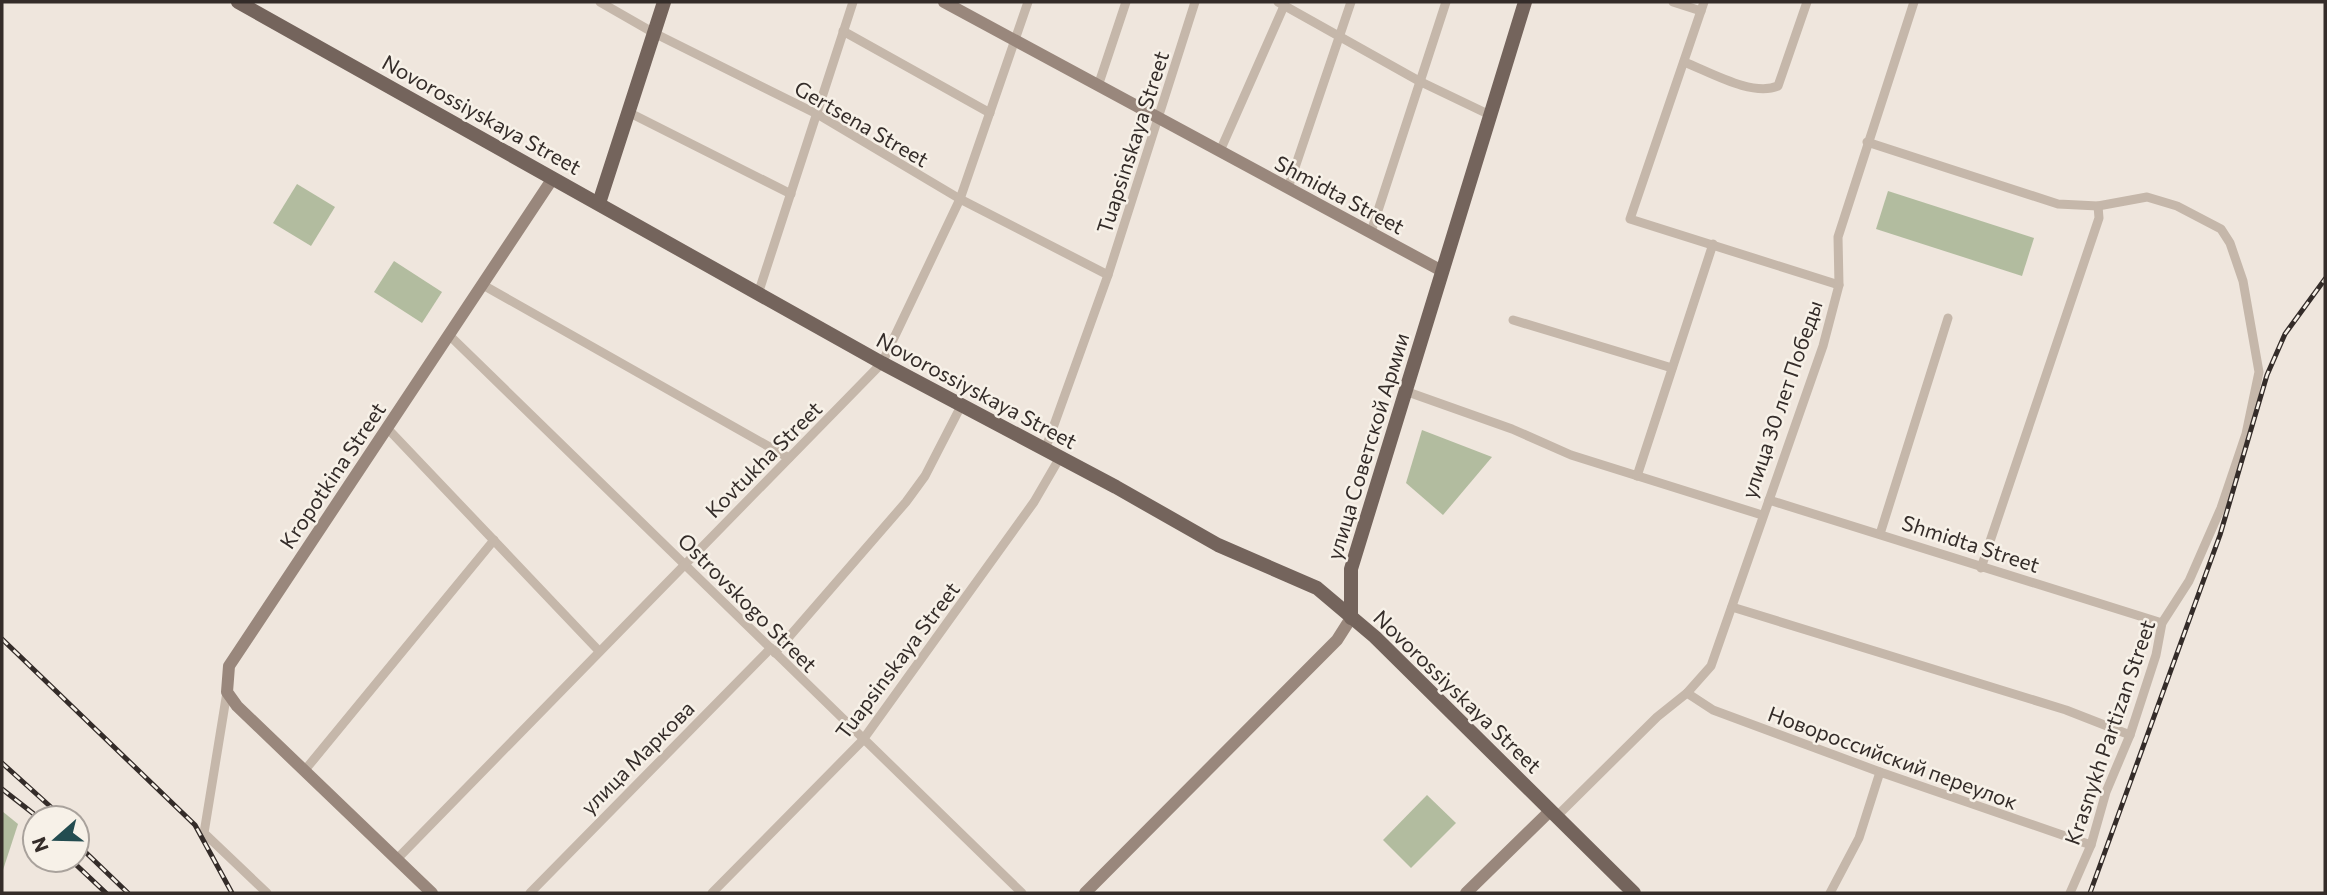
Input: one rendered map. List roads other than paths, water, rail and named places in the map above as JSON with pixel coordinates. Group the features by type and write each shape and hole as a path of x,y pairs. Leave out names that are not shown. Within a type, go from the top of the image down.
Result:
{"main road":[{"path":"599,203 664,2"},
{"name":"Shmidta Street","path":"944,2 1442,271"},
{"name":"улица Советской Армии","path":"1351,618 1351,569 1525,2"},
{"name":"Novorossiyskaya Street","path":"246,4 882,363 1218,545 1317,588 1376,637 1634,893"},
{"name":"Kropotkina Street","path":"227,692 229,666 553,178"},
{"path":"1085,893 1338,640 1351,618"},
{"path":"227,692 237,706 432,893"},
{"name":"улица 30 лет Победы","path":"1466,893 1553,814"}],"street":[{"name":"Gertsena Street","path":"600,2 654,33 817,114 960,199 1108,275"},
{"path":"758,293 853,2"},
{"name":"Kovtukha Street","path":"397,859 882,363 960,199 1028,2"},
{"path":"1098,86 1126,2"},
{"name":"Tuapsinskaya Street","path":"1045,450 1108,275 1195,2"},
{"path":"1288,188 1351,2"},
{"path":"1371,232 1446,2"},
{"path":"1673,2 1702,7 1630,219 1839,285"},
{"path":"1684,62 1768,91 1778,86 1807,2"},
{"name":"улица 30 лет Победы","path":"1553,814 1657,717 1687,693 1711,666 1823,346 1839,285 1838,237 1914,2"},
{"path":"1220,151 1281,4 1419,81 1490,115"},
{"path":"843,31 990,113"},
{"path":"628,112 790,194"},
{"name":"Krasnykh Partizan Street","path":"1867,142 2058,204 2098,206 2147,197 2177,206 2221,229 2230,243 2243,281 2257,348 2259,372 2246,434 2221,508 2189,581 2162,623 2156,655 2130,735 2106,792 2091,845 2070,893"},
{"path":"1980,568 2099,218 2098,206"},
{"path":"1637,476 1713,244"},
{"path":"483,285 789,458"},
{"path":"1880,534 1948,318"},
{"path":"1513,320 1672,368"},
{"name":"Ostrovskogo Street","path":"449,335 862,741 1022,893"},
{"path":"1405,391 1512,429 1571,455 1762,515"},
{"name":"улица Маркова","path":"530,893 773,651 906,502 925,476 957,419 961,406"},
{"path":"388,429 599,651"},
{"name":"Tuapsinskaya Street","path":"712,893 862,741 1034,502 1059,459"},
{"name":"Shmidta Street","path":"1769,500 2162,623"},
{"path":"305,770 494,540"},
{"path":"1732,607 2066,710 2130,735"},
{"path":"227,692 204,833 267,893"},
{"name":"Новороссийский переулок","path":"1687,693 1713,710 1880,772 2091,845"},
{"path":"1830,893 1860,838 1880,772"}],"railway":[{"path":"2090,893 2220,535 2267,375 2285,334 2325,279"},
{"path":"2,639 195,825 232,893"},
{"path":"2,763 47,804"},
{"path":"2,789 21,804"},
{"path":"91,857 128,893"},
{"path":"86,874 106,893"}]}
